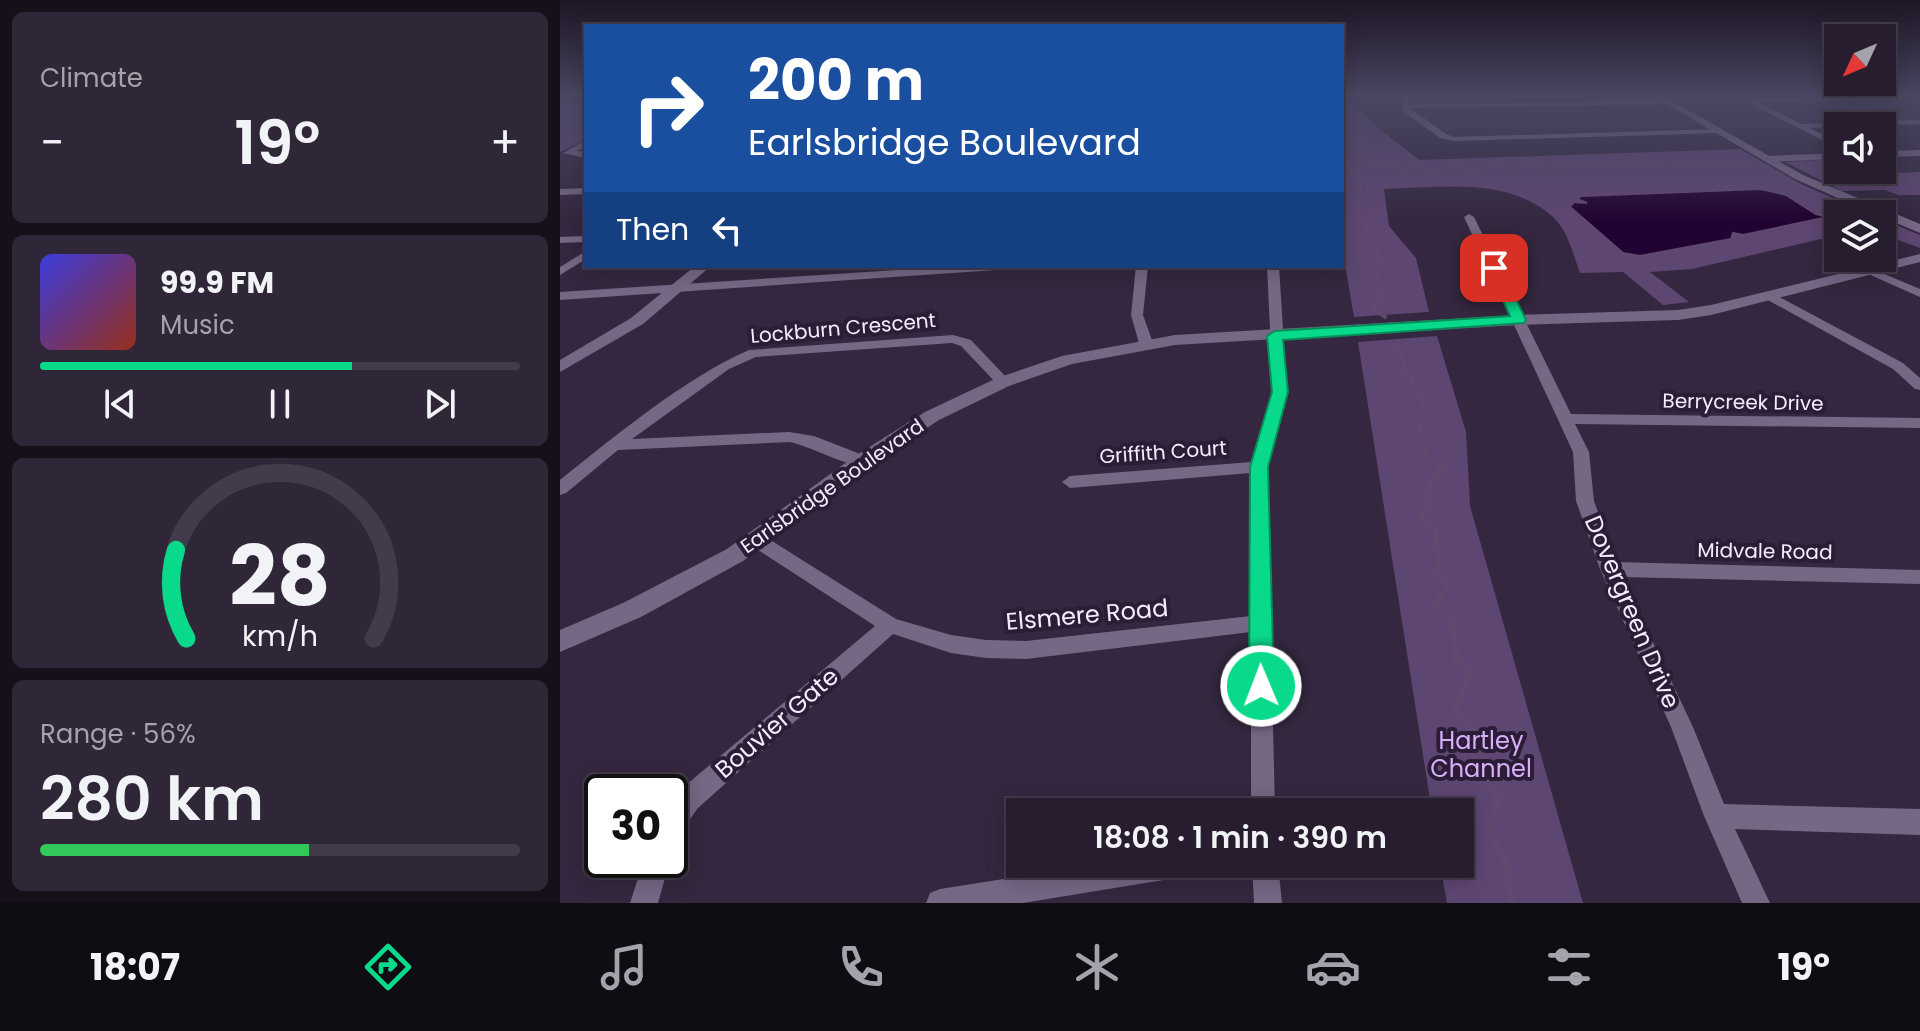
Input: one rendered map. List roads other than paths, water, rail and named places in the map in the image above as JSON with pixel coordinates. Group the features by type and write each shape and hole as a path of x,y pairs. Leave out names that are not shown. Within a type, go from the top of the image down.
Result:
{"street":[{"path":"1734,139 1832,193 1920,229"},
{"path":"584,144 567,153 584,155"},
{"path":"1896,154 1920,153"},
{"path":"1768,159 1824,157"},
{"path":"560,192 584,191"},
{"name":"Dovergreen Drive","path":"1469,217 1581,452 1585,501 1609,569 1682,727 1716,816 1756,903"},
{"path":"560,240 584,239"},
{"path":"560,272 584,255"},
{"name":"Earlsbridge Boulevard","path":"1896,264 1920,258"},
{"path":"560,367 618,334 702,268"},
{"path":"560,296 979,268"},
{"path":"1142,268 1134,307 1136,322 1146,343"},
{"path":"1263,798 1259,467 1280,392 1273,268"},
{"name":"Earlsbridge Boulevard","path":"560,641 691,581 862,461 932,416 1003,382 1068,360 1146,343 1519,320 1678,315 1866,272"},
{"path":"1872,272 1920,293"},
{"path":"1770,296 1830,326 1898,366 1920,386"},
{"name":"Lockburn Crescent","path":"560,489 614,445 724,366 766,351 953,339 966,343 1003,382"},
{"name":"Berrycreek Drive","path":"1565,419 1920,423"},
{"path":"614,445 789,437 808,440 862,461"},
{"name":"Griffith Court","path":"1070,482 1259,467"},
{"name":"Elsmere Road","path":"755,539 890,625 951,644 1026,650 1260,623"},
{"name":"Midvale Road","path":"1609,569 1920,577"},
{"name":"Bouvier Gate","path":"688,800 890,625"},
{"path":"1716,816 1920,822"},
{"path":"644,903 652,878"},
{"path":"940,903 1095,878"},
{"path":"1266,878 1268,903"}],"waterway":[{"path":"1361,157 1364,152 1356,150 1354,146 1366,142 1362,139"},
{"path":"1361,157 1405,170 1414,166 1438,172 1450,166 1464,166 1469,171 1493,166 1519,169 1530,164 1550,169 1570,164 1592,166 1637,162 1665,166 1663,163 1669,161 1751,164"},
{"path":"1361,157 1360,160 1366,162 1350,170 1359,173 1359,190 1353,193 1360,196 1356,203 1360,208 1355,214 1358,223 1366,226 1368,233 1376,237 1371,242 1379,251 1375,256 1388,261 1377,269 1377,279 1385,282 1377,291 1385,297 1379,302"},
{"path":"1820,169 1879,179 1920,181"},
{"path":"1381,300 1372,307 1385,317"},
{"path":"1390,346 1401,353 1404,370 1414,378 1410,390 1422,398 1423,406 1412,414 1422,427 1418,439 1426,453"},
{"path":"1425,451 1429,458 1444,467 1429,485 1429,508 1420,518 1435,528 1439,559 1434,574 1449,584 1434,607 1452,620 1456,649"},
{"path":"1455,647 1457,660 1471,670 1455,711 1474,730 1473,768 1500,796 1489,829 1509,872 1511,903"}],"park label":[{"name":"Hartley Channel","path":"1481,755"}]}
